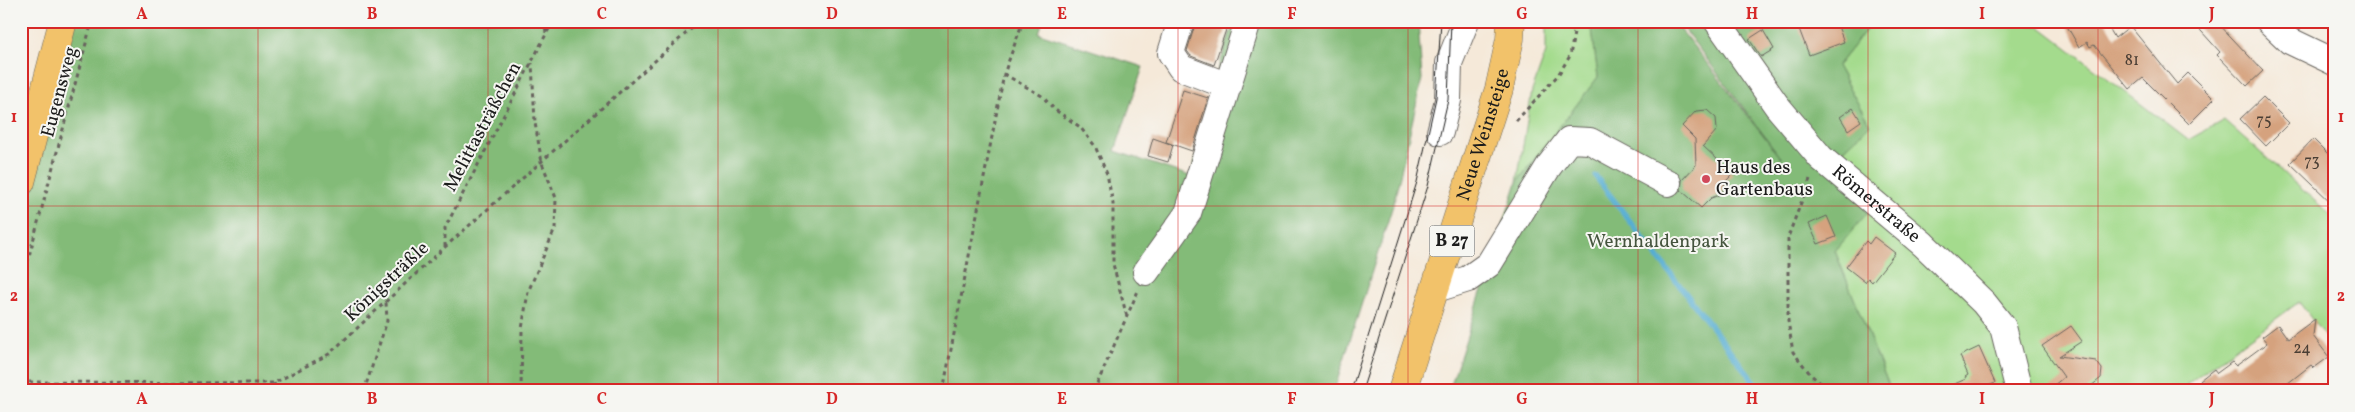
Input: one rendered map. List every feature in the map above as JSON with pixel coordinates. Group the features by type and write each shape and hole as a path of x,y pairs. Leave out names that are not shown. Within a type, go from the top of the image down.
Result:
{"main road":[{"path":"21,182 63,21"},
{"name":"Neue Weinsteige","path":"1402,391 1499,89 1510,38 1511,21"}],"street":[{"path":"1181,21 1171,53 1181,68 1228,86"},
{"path":"1146,272 1188,213 1248,21"},
{"path":"1440,132 1448,100 1449,63 1466,21"},
{"name":"Römerstraße","path":"1717,21 1777,106 1821,158 1923,244 1984,303 2003,327 2019,391"},
{"path":"2270,23 2290,41 2334,62"},
{"path":"1436,289 1468,279 1488,264 1549,166 1569,140 1590,141 1668,183"}],"path":[{"name":"Eugensweg","path":"21,286 92,21"},
{"path":"545,21 546,34"},
{"name":"Melittasträßchen","path":"444,247 445,228 553,21"},
{"name":"Königsträßle","path":"21,382 274,384 329,354 444,247 542,163 700,21"},
{"path":"943,391 1004,74 1023,21"},
{"path":"1516,121 1558,75 1570,56 1576,21"},
{"path":"521,391 522,329 528,292 555,230 556,198 542,163 535,123 532,63"},
{"path":"1004,74 1042,96 1054,109 1080,127 1095,146 1108,174 1113,204 1113,264 1127,317"},
{"path":"1821,158 1812,175 1788,237 1788,321 1793,352 1811,375 1830,391"},
{"path":"1094,391 1146,272"},
{"path":"364,391 387,321 386,301"},
{"path":"274,384 277,391"}],"green space":[{"path":"73,21 1043,21 1039,33 1143,67 1115,151 1190,176 1218,92 1211,90 1234,21 1418,21 1422,79 1394,202 1334,391 21,391 21,215"},
{"path":"1546,21 1591,21 1598,77 1517,182 1532,91 1546,52"},
{"name":"Wernhaldenpark","path":"1591,21 1674,21 1782,159 1678,21 1873,21 1837,66 1870,125 1835,158 1879,199 1835,251 1891,391 1449,391 1517,182 1598,77"},
{"path":"1873,21 2001,21 2039,26 2188,140 2224,120 2334,218 2334,349 2299,302 2187,384 2191,391 1891,391 1835,251 1845,238 1835,158 1870,125 1837,66"}],"building":[{"path":"1196,21 1229,21 1214,65 1191,56 1187,51"},
{"path":"1796,21 1836,21 1844,42 1809,55"},
{"path":"2064,21 2105,21 2115,38 2130,26 2177,84 2188,73 2214,99 2189,124 2143,78 2130,89 2094,45 2090,47 2087,42 2079,47"},
{"path":"2192,21 2216,21 2263,71 2247,86 2217,55 2220,52"},
{"path":"1763,30 1774,49 1761,57 1749,39"},
{"path":"1183,90 1208,98 1192,151 1166,142"},
{"path":"2263,97 2289,123 2266,146 2240,119"},
{"path":"1853,108 1861,121 1848,130 1840,117"},
{"name":"Haus des Gartenbaus","path":"1707,110 1716,118 1717,130 1703,146 1733,174 1725,182 1722,194 1711,198 1701,208 1681,190 1682,180 1696,165 1695,139 1682,126 1696,111"},
{"path":"1153,138 1173,145 1168,162 1148,156"},
{"path":"2313,139 2334,160 2334,205 2290,163"},
{"path":"1827,216 1836,237 1818,244 1809,224"},
{"path":"1874,237 1895,253 1872,282 1868,278 1865,282 1846,267 1866,241 1869,244"},
{"path":"2315,319 2313,336 2329,357 2314,368 2311,365 2278,391 2193,391 2203,384 2200,380 2214,369 2217,373 2232,362 2236,366 2267,343 2262,337 2278,325 2288,339"},
{"path":"2071,326 2082,341 2059,356 2096,361 2102,369 2101,378 2085,391 2047,391 2064,377 2042,346"},
{"path":"1979,347 1995,383 1977,391 1938,391 1966,379 1965,377 1968,375 1960,356"}],"waterway":[{"path":"1596,177 1761,391"}],"tram line":[{"path":"1351,391 1417,182 1436,98 1441,21"},
{"path":"1362,391 1428,186 1448,100 1451,21"}],"place":[{"name":"Haus des Gartenbaus","path":"1706,179"}]}
